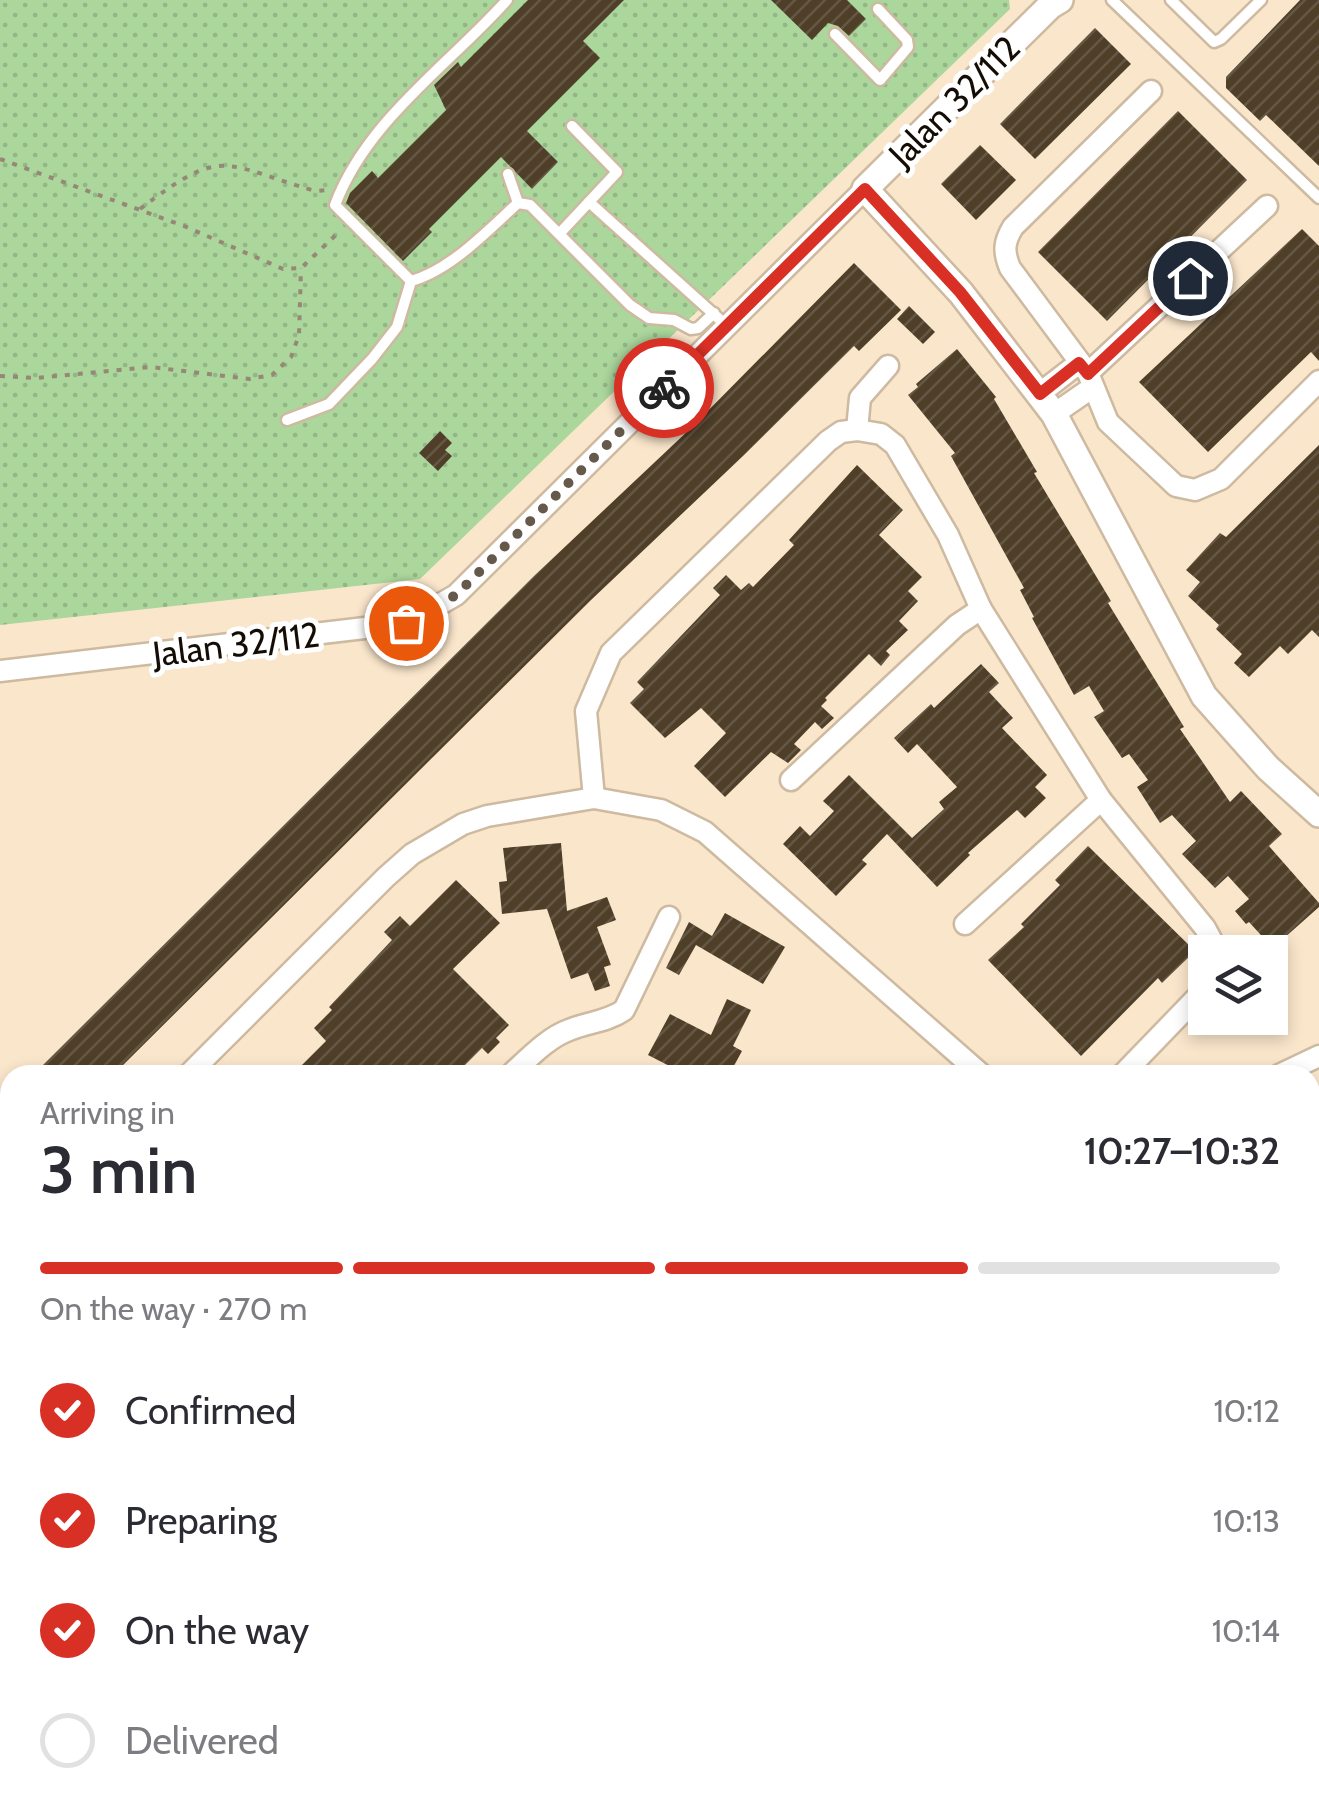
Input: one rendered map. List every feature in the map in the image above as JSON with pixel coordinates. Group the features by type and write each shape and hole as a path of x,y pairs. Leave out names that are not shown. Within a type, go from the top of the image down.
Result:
{"street":[{"name":"Jalan 32/112","path":"0,671 406,623 456,595 721,320 865,189 1052,2"},
{"path":"1150,90 1013,228 1005,240 1010,268 1087,374 1108,422 1176,486 1195,490 1220,480 1319,381"},
{"path":"865,189 960,292 1047,404 1204,696 1268,768 1319,814"},
{"path":"1047,404 1087,374 1268,206"},
{"path":"857,430 860,398 888,366"},
{"path":"594,798 586,711 611,653 828,440 841,432 857,430 880,434 896,445 948,535 981,609 1101,800 1209,935"},
{"path":"791,780 957,625 981,609"},
{"path":"198,1065 412,854 475,820 594,798 661,810 704,832 971,1065"},
{"path":"965,924 1101,800"},
{"path":"520,1065 566,1030 614,1017 624,1010 668,917"},
{"path":"1132,1065 1188,1007"}],"lane":[{"path":"411,280 335,204 353,165 423,82 507,0"},
{"path":"1112,0 1319,198"},
{"path":"1171,0 1214,42 1261,0"},
{"path":"836,34 880,80 908,47 907,40 878,10"},
{"path":"560,232 617,172 572,126"},
{"path":"508,174 518,203"},
{"path":"518,203 539,211 630,306 649,318 674,320 691,329 721,320 589,202"},
{"path":"411,280 446,263 518,203"},
{"path":"288,420 329,404 372,358 397,326 411,280"}],"path":[{"path":"0,160 140,210 284,268 301,268 351,220"},
{"path":"140,210 188,174 219,164 315,191 342,186"},
{"path":"0,376 36,378 151,367 249,379 272,374 291,357 299,336 301,268"}],"green space":[{"path":"0,0 1009,0 1010,9 420,579 0,625"}],"building":[{"path":"528,0 624,0 583,41 600,58 527,131 558,162 532,189 501,157 429,229 432,232 403,261 346,203 350,193 372,171 378,178 446,110 434,85 458,62 461,67"},
{"path":"771,0 847,0 866,19 849,36 828,23 812,40"},
{"path":"1300,0 1319,0 1319,166 1266,115 1260,121 1226,88 1226,77"},
{"path":"1095,28 1131,64 1035,159 1000,124"},
{"path":"1178,111 1247,180 1107,321 1038,252"},
{"path":"980,145 1016,180 976,220 941,184"},
{"path":"1302,229 1319,246 1319,361 1311,352 1208,452 1139,382"},
{"path":"854,263 901,310 859,351 854,346 591,600 123,1065 43,1065 534,576 691,428"},
{"path":"909,306 935,332 923,344 897,319"},
{"path":"957,349 996,397 1037,472 1034,473 1111,601 1108,603 1184,727 1180,729 1230,802 1241,791 1282,834 1269,846 1319,903 1288,935 1261,935 1249,922 1246,924 1235,911 1249,899 1228,876 1215,888 1182,854 1196,841 1172,815 1160,823 1137,787 1148,780 1129,754 1122,758 1094,717 1104,711 1089,686 1074,695 1032,618 1020,590 1024,588 951,456 955,453 908,395 918,387 916,384"},
{"path":"440,431 452,443 445,450 452,456 438,471 419,453"},
{"path":"1319,445 1319,637 1312,630 1288,654 1280,646 1249,677 1234,663 1242,654 1188,596 1200,582 1186,570 1220,533 1226,537"},
{"path":"857,465 903,510 879,535 922,577 908,591 918,601 899,621 908,630 886,651 890,655 881,666 869,654 825,698 821,706 834,718 822,729 815,722 794,744 801,750 788,763 771,752 725,797 694,766 726,733 701,708 665,738 630,703 644,689 637,682 720,595 713,588 726,575 741,590 749,583 753,587 794,545 789,540"},
{"path":"981,664 999,683 989,692 1013,718 1002,728 1047,775 1035,787 1046,798 1025,818 1017,810 937,887 887,834 862,860 867,864 836,896 783,844 800,826 810,836 834,811 823,801 849,775 912,838 944,809 939,802 957,787 917,744 908,753 894,738 931,704 934,708"},
{"path":"561,843 567,911 607,897 616,920 597,927 611,965 604,967 610,986 595,991 588,973 571,979 547,909 502,914 499,882 507,881 503,848"},
{"path":"1088,846 1188,944 1188,958 1162,983 1158,978 1081,1056 988,960 1024,927 1021,924 1060,885 1055,880"},
{"path":"456,880 500,923 453,969 509,1025 496,1038 500,1042 488,1054 482,1048 465,1065 302,1065 326,1041 314,1028 332,1010 329,1007 392,940 384,932 400,916 410,926"},
{"path":"725,913 785,947 763,984 696,945 679,975 666,968 689,922 712,936"},
{"path":"727,999 751,1010 733,1046 742,1051 734,1065 668,1065 648,1055 670,1014 711,1035"}],"way so far":[{"path":"406,623 456,595 664,388"}],"route":[{"path":"664,388 865,189 960,292 1040,394 1079,363 1088,374 1190,278"}]}
